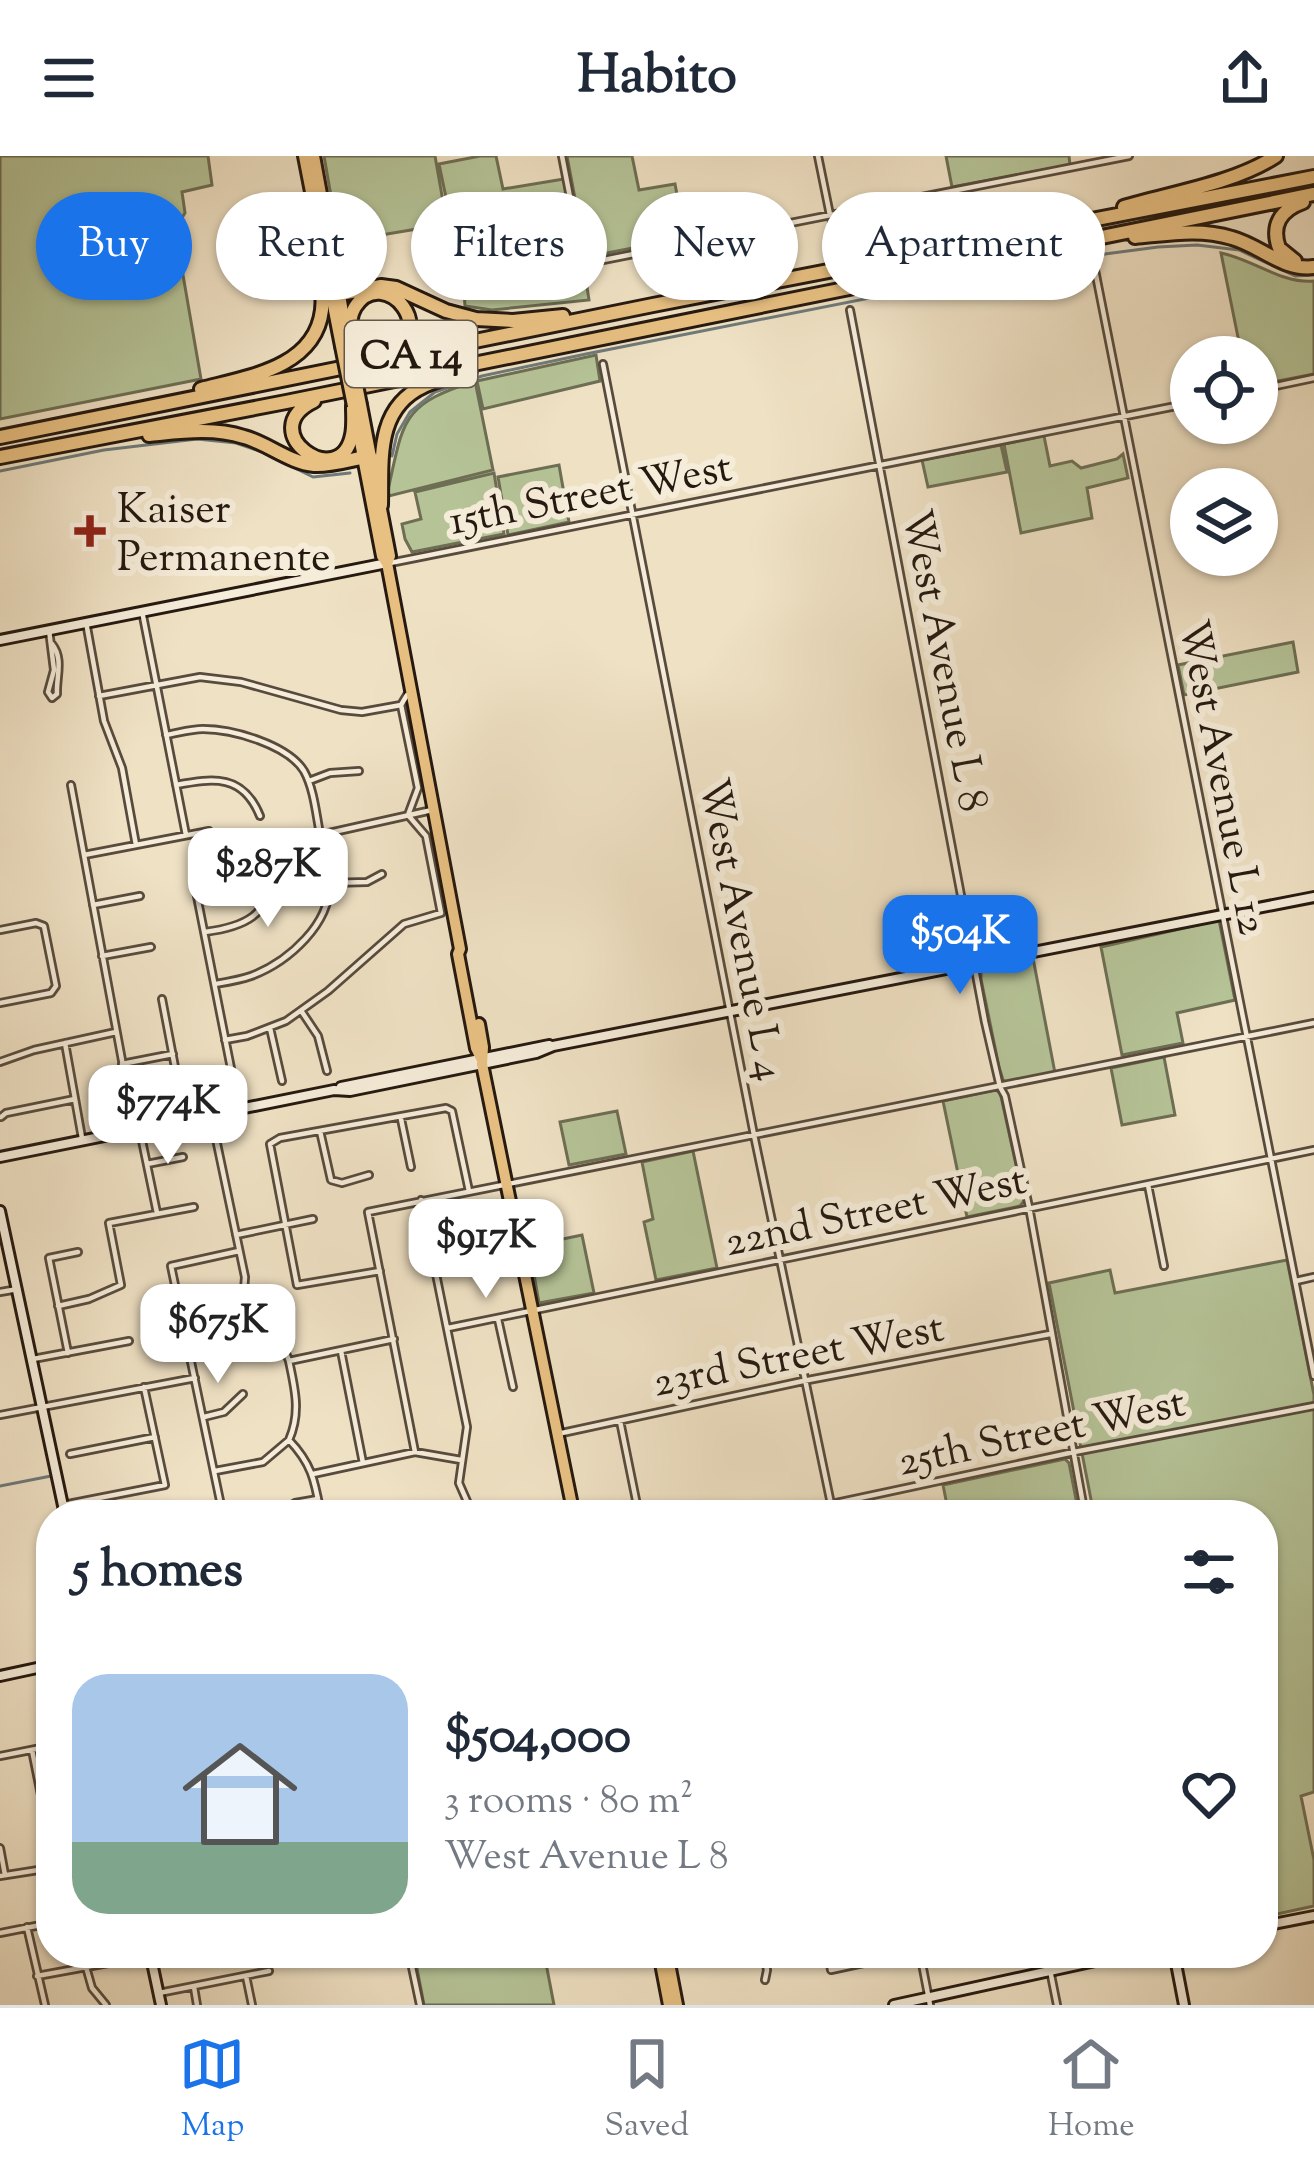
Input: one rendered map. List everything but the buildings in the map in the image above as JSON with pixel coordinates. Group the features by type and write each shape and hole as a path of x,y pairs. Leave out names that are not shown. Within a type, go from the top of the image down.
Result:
{"highway":[{"path":"1105,213 1202,185 1276,156"},
{"name":"CA 14","path":"1105,218 1314,173"},
{"path":"1314,196 1282,214 1275,236 1288,257 1314,264"},
{"name":"CA 14","path":"1105,236 1314,196"},
{"path":"1105,241 1187,232 1217,234 1245,242 1286,264 1304,268 1314,264"},
{"name":"CA 14","path":"0,436 822,273"},
{"path":"387,289 396,288 446,311 494,322 653,305"},
{"path":"308,375 401,344 408,330 405,306 387,294 362,300 351,318 345,346"},
{"name":"CA 14","path":"0,457 822,294"},
{"path":"168,403 176,395 273,369 290,360 317,329 323,300"},
{"path":"381,505 384,435 389,419 407,396 422,386 530,353"},
{"path":"357,405 352,434 342,451 319,459 304,454 293,426 300,409 309,402 393,380"},
{"path":"82,440 205,431 244,437 315,465 367,456"}],"main road":[{"path":"304,156 313,192"},
{"path":"314,156 319,192"},
{"path":"336,300 476,1048 571,1500"},
{"path":"367,456 381,505 390,556 387,563"},
{"name":"15th Street West","path":"0,640 387,563"},
{"path":"0,1156 334,1090 350,1091 553,1046 1314,897"},
{"path":"0,1210 62,1500"},
{"path":"0,1676 36,1668"},
{"path":"1278,1923 1314,1916"},
{"path":"153,1968 161,2005"},
{"path":"666,1968 673,2005"},
{"path":"894,2005 930,2001 1060,1968"},
{"path":"1177,1968 1184,2005"}],"street":[{"path":"562,156 569,192"},
{"path":"818,156 825,192"},
{"path":"1072,156 1074,166"},
{"path":"947,192 1129,156"},
{"path":"607,259 822,218"},
{"name":"West Avenue L 12","path":"1101,300 1314,1376"},
{"name":"West Avenue L 8","path":"850,310 974,963 1029,1207 1082,1500"},
{"name":"West Avenue L 4","path":"603,364 829,1500"},
{"path":"1278,386 1314,378"},
{"name":"15th Street West","path":"387,563 1170,407"},
{"path":"142,610 186,835"},
{"path":"86,622 136,844"},
{"path":"49,630 54,670 48,692 54,697"},
{"path":"99,696 200,677 341,710 362,712 401,705"},
{"path":"408,815 418,788 401,705 410,691"},
{"path":"166,734 202,729 249,736 291,756 309,781 330,883 326,909 293,950 269,968 214,985"},
{"path":"309,781 330,773 359,771"},
{"path":"176,784 206,779 228,782 248,794 260,816"},
{"path":"71,784 130,1109"},
{"path":"320,836 433,810"},
{"path":"225,1040 270,1028 302,1012 404,924 441,913 426,836 408,815"},
{"path":"84,855 209,831"},
{"path":"205,932 241,925 259,910 271,888 270,872"},
{"path":"330,883 367,882 382,874"},
{"path":"218,880 195,886 239,1109"},
{"path":"93,905 140,896"},
{"path":"0,930 36,922 44,926 56,986 51,993 0,1003"},
{"path":"102,956 151,947"},
{"path":"162,999 181,1099"},
{"path":"302,1012 318,1036 328,1071"},
{"path":"415,1452 368,1212 1314,1023"},
{"path":"270,1028 281,1082"},
{"path":"0,1062 116,1032"},
{"path":"65,1043 82,1139"},
{"path":"122,1064 173,1054"},
{"path":"1,1117 75,1099"},
{"path":"380,1271 297,1285 270,1144 280,1138 446,1108 452,1111 469,1191"},
{"path":"211,1115 245,1277 243,1304 250,1337"},
{"path":"401,1116 411,1167"},
{"path":"139,1129 157,1213"},
{"path":"320,1131 331,1180 342,1183 369,1175"},
{"name":"22nd Street West","path":"448,1328 1314,1150"},
{"path":"147,1164 182,1157"},
{"path":"1148,1185 1164,1266"},
{"path":"421,1200 467,1427 459,1483 466,1500"},
{"path":"58,1306 121,1285 109,1223 194,1207"},
{"path":"236,1235 313,1219"},
{"path":"433,1261 519,1244"},
{"path":"220,1500 171,1266 239,1251"},
{"path":"483,1251 488,1275"},
{"path":"68,1353 49,1258 78,1252"},
{"path":"1295,1281 1314,1277"},
{"path":"0,1292 18,1288"},
{"path":"498,1319 513,1387"},
{"name":"23rd Street West","path":"558,1434 1050,1334"},
{"path":"190,1350 250,1337 273,1338 289,1361 297,1403 289,1440 263,1462 215,1471"},
{"path":"289,1361 394,1340"},
{"path":"33,1359 129,1341"},
{"path":"341,1349 363,1463"},
{"path":"0,1415 195,1378"},
{"path":"104,1500 165,1485 144,1387"},
{"path":"204,1417 224,1412 243,1394"},
{"name":"25th Street West","path":"849,1500 1314,1406"},
{"path":"620,1420 635,1500"},
{"path":"70,1454 154,1437"},
{"path":"289,1440 304,1455 313,1474 318,1498 309,1500"},
{"path":"313,1474 415,1452 461,1460"},
{"path":"0,1756 36,1749"},
{"path":"32,1750 36,1765"},
{"path":"0,1849 3,1876 36,1870"},
{"path":"0,1933 36,1925"},
{"path":"27,1927 46,2005"},
{"path":"37,1976 76,1968"},
{"path":"87,1968 92,1988 106,2005"},
{"path":"413,1968 419,2005"},
{"path":"765,1980 767,1968"},
{"path":"923,1968 930,2001"},
{"path":"1050,1970 1057,2005"},
{"path":"159,1994 269,1971"},
{"path":"246,1976 252,2005"},
{"path":"194,1987 197,2005"}],"green space":[{"path":"0,156 208,156 212,185 182,192 36,192 36,300 187,300 201,379 0,419"},
{"path":"324,156 435,156 441,192 411,192 411,230 387,234 387,192 330,192"},
{"path":"496,156 503,189 564,179 566,192 445,192 439,164"},
{"path":"567,156 632,156 639,190 675,184 676,192 631,192 631,248 607,253 607,192 574,192"},
{"path":"946,156 1069,156 1070,165 952,187"},
{"path":"1221,253 1290,279 1314,281 1314,374 1278,381 1278,336 1238,336"},
{"path":"465,300 589,300 492,310 465,306"},
{"path":"596,355 600,381 483,409 477,381"},
{"path":"475,381 493,470 389,496 398,446 410,418 432,398"},
{"path":"1044,436 1050,466 1072,461 1081,468 1123,454 1128,478 1087,488 1092,518 1021,533 1004,444"},
{"path":"1001,445 1007,472 928,487 922,460"},
{"path":"559,465 569,522 508,535 498,477"},
{"path":"494,473 504,534 412,552 402,524 421,519 415,492"},
{"path":"1293,642 1298,672 1184,695 1178,665"},
{"path":"1219,920 1235,1000 1177,1013 1183,1043 1122,1055 1101,947"},
{"path":"1033,958 1055,1073 1009,1083 999,1067 981,969"},
{"path":"1164,1057 1175,1115 1122,1125 1111,1068"},
{"path":"1000,1092 1024,1201 1020,1206 967,1217 943,1101"},
{"path":"617,1111 626,1154 569,1165 560,1122"},
{"path":"693,1151 717,1268 656,1280 644,1222 653,1219 642,1162"},
{"path":"582,1235 594,1293 539,1303 529,1246"},
{"path":"1287,1260 1314,1395 1314,1792 1301,1796 1314,1860 1314,1906 1278,1914 1278,1500 1091,1500 1049,1283 1110,1270 1115,1293"},
{"path":"1065,1459 1076,1500 946,1500 943,1485"},
{"path":"417,1968 547,1968 554,2005 424,2005"}],"waterway":[{"path":"392,456 397,434 410,412 435,392 482,376 1067,259 1197,245 1239,250 1295,276 1314,275"},
{"path":"0,471 104,450 197,439 236,443 313,477 350,473"},
{"path":"0,1486 51,1476"}],"place":[{"name":"Kaiser Permanente","path":"90,531"}]}
